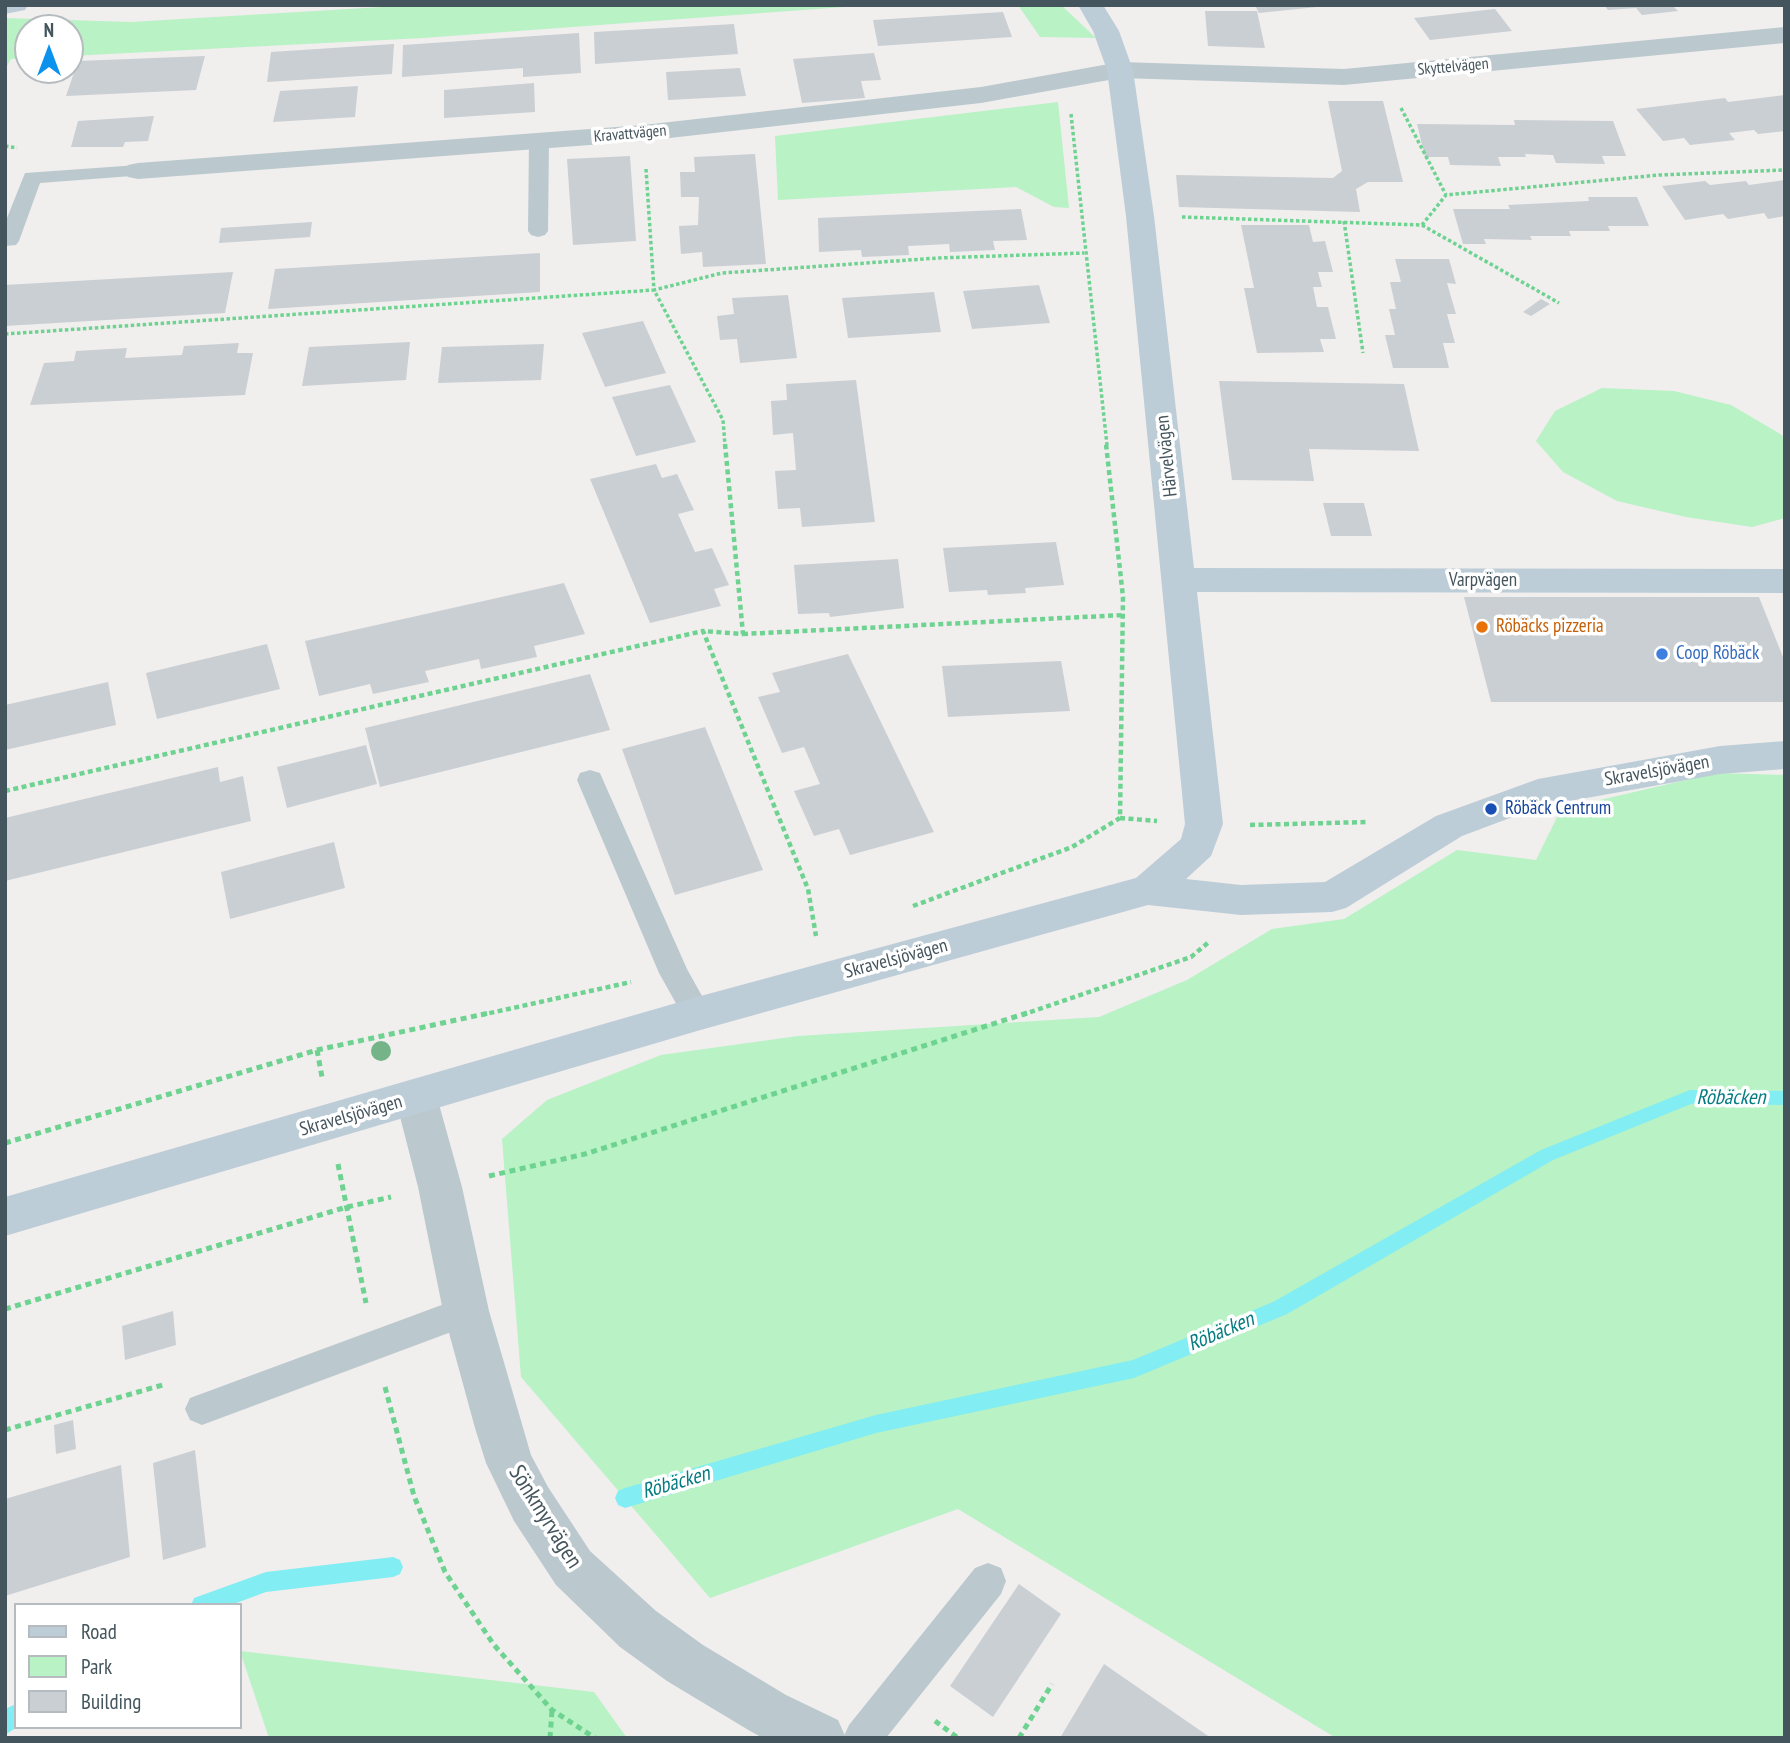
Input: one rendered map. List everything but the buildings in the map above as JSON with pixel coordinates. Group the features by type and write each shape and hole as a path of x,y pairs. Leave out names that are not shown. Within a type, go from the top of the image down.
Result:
{"street":[{"path":"5,7 16,5"},
{"name":"Härvelvägen","path":"1090,5 1107,32 1120,70 1140,216 1204,824"},
{"name":"Skyttelvägen","path":"1120,70 1344,77 1785,35"},
{"name":"Kravattvägen","path":"138,171 643,133 981,95 1120,70"},
{"name":"Varpvägen","path":"1180,580 1785,581"},
{"name":"Skravelsjövägen","path":"5,1217 697,1014 1148,890 1241,900 1332,897 1449,826 1538,793 1720,760 1785,755"},
{"path":"1148,890 1198,846 1204,824"},
{"name":"Sönkmyrvägen","path":"416,1097 440,1187 466,1311 510,1463 531,1504 573,1568 638,1629 685,1663 768,1713 820,1738"}],"lane":[{"path":"538,231 539,141"},
{"path":"9,241 32,177 138,171"},
{"path":"590,780 674,973 697,1014"},
{"path":"202,1409 466,1311"},
{"path":"862,1738 988,1581"}],"path":[{"path":"1383,73 1446,195"},
{"path":"1068,79 1084,253 1124,615 1120,818"},
{"path":"643,133 654,290 723,420 743,634"},
{"path":"1422,225 1446,195 1659,175 1785,170"},
{"path":"1140,216 1422,225 1559,303"},
{"path":"1344,221 1363,353"},
{"path":"5,334 654,290 722,272 938,258 1084,253"},
{"path":"5,790 703,631 743,634 1124,615"},
{"path":"703,631 808,889 817,940"},
{"path":"911,907 1072,847 1120,818 1204,824"},
{"path":"5,1309 347,1207 585,1154 1058,1003 1191,957 1223,930 1241,900 1246,868 1245,825 1369,822"},
{"path":"5,1143 317,1050 674,973"},
{"path":"317,1050 329,1122 375,1345 414,1496 445,1572 494,1645 552,1710 595,1738"},
{"path":"5,1430 188,1378 202,1409"},
{"path":"1019,1738 1052,1684"},
{"path":"550,1738 552,1710"}],"green space":[{"path":"415,5 871,5 423,38 84,55 84,21 131,22"},
{"path":"1018,5 1061,5 1096,38 1040,37"},
{"path":"5,18 14,18 14,59 11,59 5,69"},
{"path":"1058,102 1069,208 1054,207 1016,187 778,200 775,136"},
{"path":"1602,388 1674,391 1731,405 1782,435 1785,444 1785,518 1752,527 1686,517 1617,501 1563,472 1536,441 1555,411"},
{"path":"1716,773 1785,775 1785,1738 1336,1738 958,1509 710,1598 521,1377 502,1139 547,1100 661,1055 798,1036 1099,1017 1187,980 1272,929 1344,919 1457,850 1536,860 1561,809"},
{"path":"242,1651 594,1692 627,1738 269,1738"}],"waterway":[{"name":"Röbäcken","path":"625,1498 876,1424 1134,1369 1280,1308 1547,1155 1690,1097 1785,1098"},
{"name":"Röbäcken","path":"207,1603 266,1582 393,1567"},
{"name":"Röbäcken","path":"5,1724 14,1716"}],"place":[{"name":"Röbäcks pizzeria","path":"1482,627"},
{"name":"Coop Röbäck","path":"1662,654"},
{"name":"Röbäck Centrum","path":"1491,809"}]}
